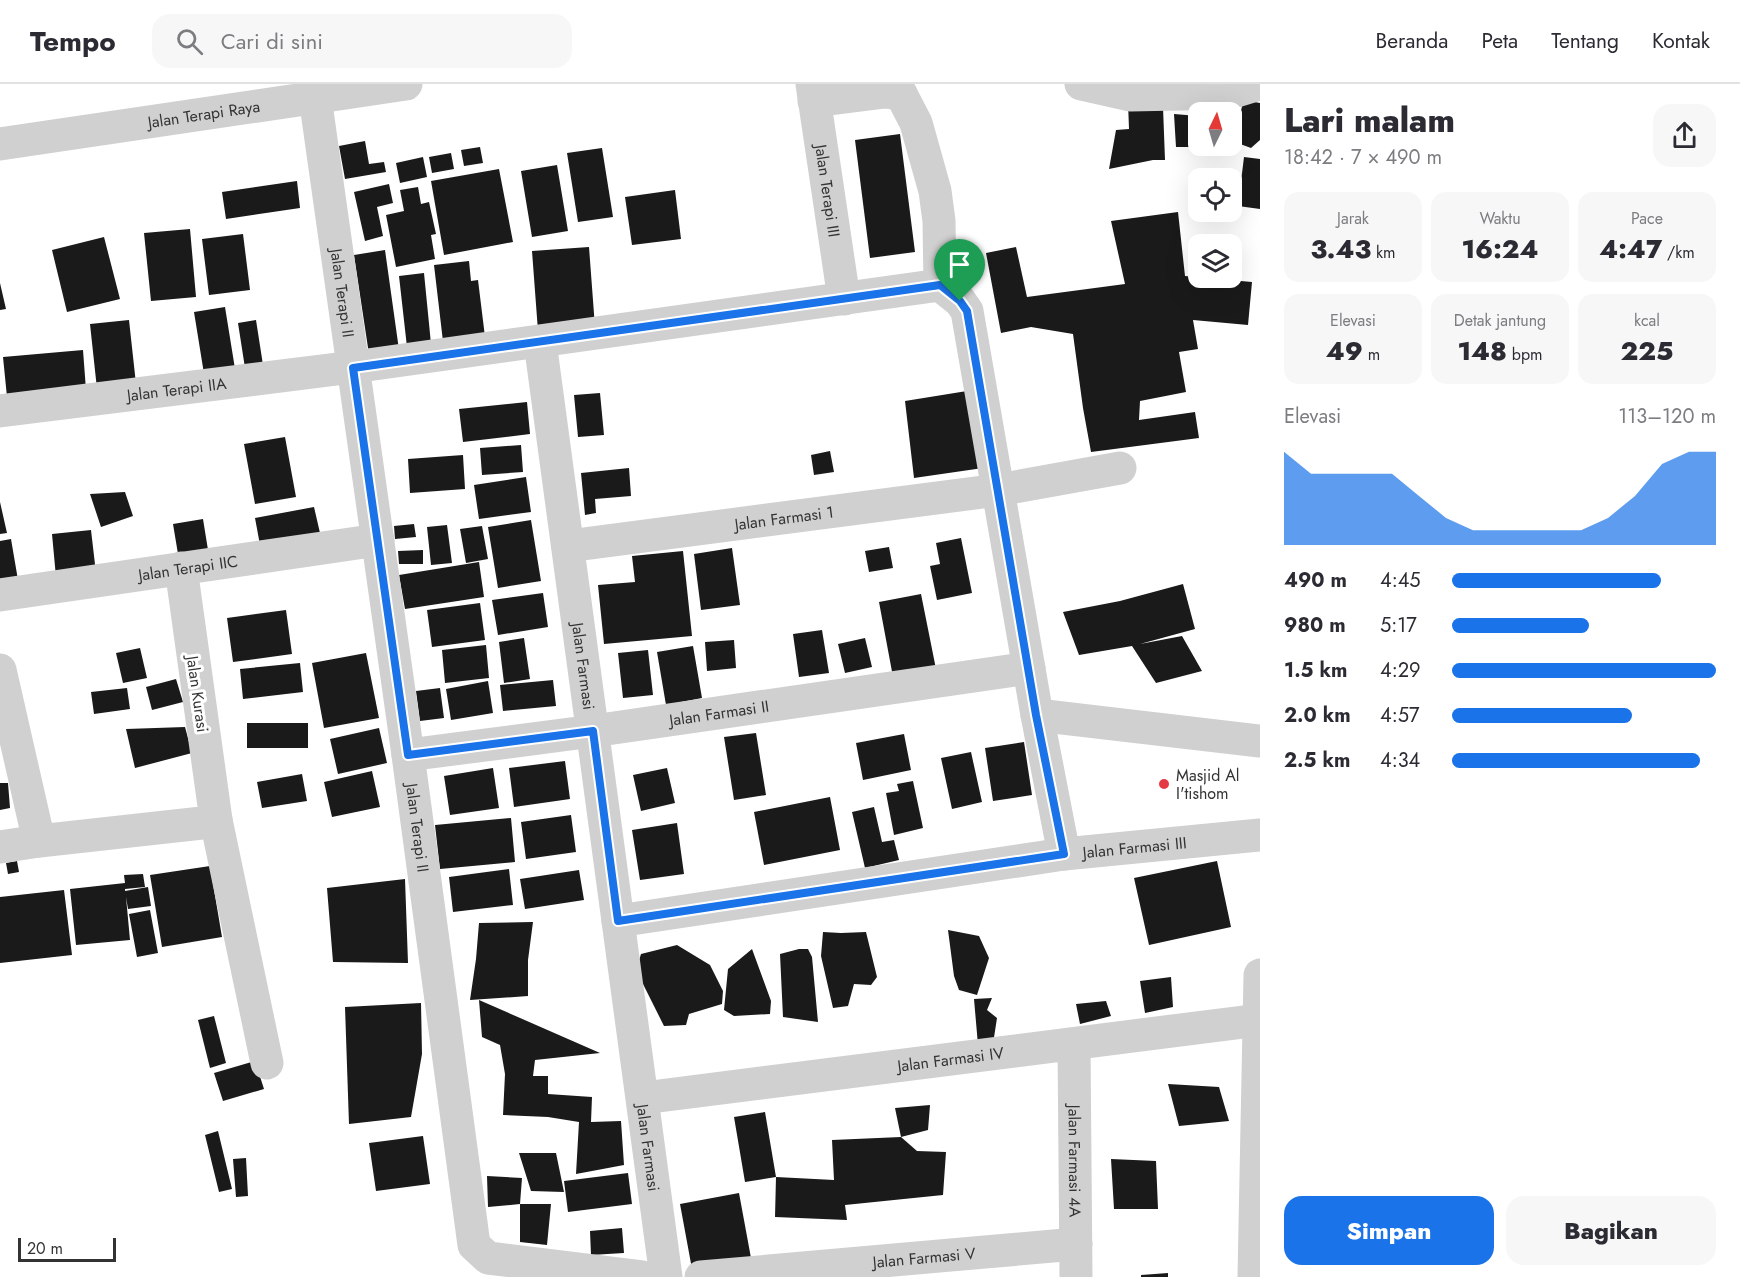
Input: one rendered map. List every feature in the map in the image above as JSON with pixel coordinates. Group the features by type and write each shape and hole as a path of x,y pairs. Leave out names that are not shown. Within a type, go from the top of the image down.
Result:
{"street":[{"name":"Jalan Terapi Raya","path":"0,144 406,84"},
{"path":"1081,84 1130,94 1230,93 1259,84"},
{"path":"813,93 885,92 906,89 935,191 939,220 940,285 960,301 967,311 1036,715 1064,854"},
{"name":"Jalan Terapi III","path":"813,93 844,299"},
{"name":"Jalan Terapi II","path":"315,97 408,755 474,1245 488,1258 642,1277"},
{"name":"Jalan Terapi IIA","path":"0,411 353,368 940,285"},
{"name":"Jalan Farmasi","path":"540,342 666,1277"},
{"name":"Jalan Farmasi 1","path":"568,546 998,490 1120,468"},
{"name":"Jalan Terapi IIC","path":"0,595 378,540"},
{"name":"Jalan Kurasi","path":"180,568 216,820 267,1063"},
{"name":"Jalan Farmasi II","path":"408,755 593,731 1029,668"},
{"path":"0,669 39,841"},
{"path":"1036,715 1260,741"},
{"path":"0,847 216,820"},
{"name":"Jalan Farmasi III","path":"618,921 1064,854 1260,835"},
{"path":"1254,1277 1260,975"},
{"name":"Jalan Farmasi IV","path":"643,1098 1259,1020"},
{"name":"Jalan Farmasi 4A","path":"1074,1044 1076,1277"},
{"name":"Jalan Farmasi V","path":"701,1277 1076,1244"}],"building":[{"path":"1244,100 1260,103 1260,140 1251,148 1242,145"},
{"path":"1128,102 1163,107 1165,160 1153,160 1109,169 1116,130 1129,129"},
{"path":"1174,114 1188,115 1188,147 1176,147"},
{"path":"900,134 915,252 870,258 855,140"},
{"path":"365,141 369,164 384,162 386,172 345,179 339,146"},
{"path":"480,147 483,163 464,166 461,150"},
{"path":"602,148 613,217 578,222 567,153"},
{"path":"451,153 454,169 432,173 429,157"},
{"path":"423,157 427,177 400,183 396,163"},
{"path":"1244,157 1260,159 1260,209 1242,207"},
{"path":"557,165 568,231 532,237 521,171"},
{"path":"499,169 513,242 444,255 431,181"},
{"path":"297,181 300,208 226,219 222,192"},
{"path":"389,184 393,203 377,207 383,236 365,241 354,192"},
{"path":"418,187 421,204 429,202 436,234 431,235 435,259 396,267 386,215 404,211 400,190"},
{"path":"675,190 681,239 632,245 625,197"},
{"path":"1178,212 1188,288 1242,288 1242,281 1252,282 1248,325 1193,320 1198,349 1179,352 1186,392 1140,401 1139,420 1195,412 1199,438 1091,452 1073,334 1031,327 1001,333 986,253 1016,247 1027,297 1125,284 1111,221"},
{"path":"190,229 196,297 151,301 144,233"},
{"path":"243,234 250,290 209,295 202,239"},
{"path":"104,237 120,299 67,312 52,250"},
{"path":"589,247 595,327 538,331 532,251"},
{"path":"385,250 400,357 370,361 354,255"},
{"path":"469,261 471,281 478,280 486,345 444,350 434,265"},
{"path":"424,273 432,354 408,356 399,276"},
{"path":"0,283 6,309 0,310"},
{"path":"225,307 236,375 205,380 194,312"},
{"path":"129,320 136,384 97,389 90,324"},
{"path":"256,320 263,365 245,368 238,323"},
{"path":"83,350 86,390 7,397 3,357"},
{"path":"967,391 983,468 914,478 905,401"},
{"path":"600,393 604,435 578,437 574,395"},
{"path":"527,402 530,434 463,442 459,409"},
{"path":"285,437 296,497 255,504 244,444"},
{"path":"521,445 523,472 482,475 480,448"},
{"path":"830,451 834,472 814,475 811,455"},
{"path":"463,455 465,489 410,493 408,459"},
{"path":"629,468 631,496 595,499 596,513 585,515 581,473"},
{"path":"526,477 531,512 479,519 474,485"},
{"path":"125,492 133,516 101,527 90,494"},
{"path":"0,502 7,533 0,534"},
{"path":"314,507 320,533 260,545 255,518"},
{"path":"203,519 208,550 178,554 173,524"},
{"path":"531,520 541,581 498,588 488,527"},
{"path":"414,524 416,537 395,539 394,526"},
{"path":"447,525 452,563 431,565 427,527"},
{"path":"482,526 488,559 466,563 460,529"},
{"path":"91,530 96,573 56,577 52,534"},
{"path":"961,538 972,593 937,600 930,566 940,564 936,543"},
{"path":"11,539 18,580 0,583 0,541"},
{"path":"889,547 893,568 869,572 865,551"},
{"path":"732,548 740,605 701,610 694,554"},
{"path":"423,550 423,564 399,564 398,551"},
{"path":"683,551 692,636 604,644 598,585 635,582 632,556"},
{"path":"479,562 484,597 405,609 399,575"},
{"path":"1183,584 1195,629 1140,644 1182,636 1202,671 1156,683 1132,646 1079,655 1063,612 1120,601"},
{"path":"543,593 548,627 498,635 492,600"},
{"path":"921,594 936,669 893,677 879,602"},
{"path":"480,603 485,640 432,647 427,610"},
{"path":"286,610 292,654 233,662 227,618"},
{"path":"822,630 829,673 799,677 793,634"},
{"path":"524,638 530,679 504,683 499,642"},
{"path":"865,638 872,667 845,673 838,644"},
{"path":"734,640 736,668 707,671 705,642"},
{"path":"486,645 489,678 445,683 442,650"},
{"path":"693,646 702,698 666,705 657,652"},
{"path":"140,648 147,678 123,683 116,653"},
{"path":"648,650 653,695 623,698 618,653"},
{"path":"366,653 379,718 324,728 312,663"},
{"path":"300,663 303,692 243,699 240,669"},
{"path":"176,679 183,702 152,710 146,687"},
{"path":"553,680 556,706 503,711 500,685"},
{"path":"488,681 493,713 451,720 446,689"},
{"path":"127,688 130,709 94,714 91,692"},
{"path":"440,688 444,718 420,721 416,691"},
{"path":"247,723 308,723 308,748 247,748"},
{"path":"185,727 192,753 135,768 126,729"},
{"path":"379,728 387,763 338,774 330,739"},
{"path":"756,733 766,795 734,800 724,737"},
{"path":"904,734 911,770 863,780 856,743"},
{"path":"1024,742 1032,795 993,801 985,748"},
{"path":"971,752 982,802 952,809 941,758"},
{"path":"565,761 570,799 514,807 509,768"},
{"path":"493,768 499,808 450,815 444,776"},
{"path":"667,768 675,803 641,811 633,775"},
{"path":"372,771 380,807 332,817 324,782"},
{"path":"302,774 307,801 262,808 257,782"},
{"path":"913,781 923,828 894,835 886,793 899,791 897,784"},
{"path":"0,783 8,783 10,808 0,810"},
{"path":"830,797 840,850 764,865 754,812"},
{"path":"874,807 882,842 894,840 899,860 865,868 852,812"},
{"path":"571,815 576,852 526,859 521,822"},
{"path":"511,818 515,862 440,869 435,825"},
{"path":"677,823 684,874 640,880 632,830"},
{"path":"17,861 19,872 8,874 6,863"},
{"path":"1217,861 1231,927 1149,945 1134,878"},
{"path":"210,866 222,937 162,947 150,875"},
{"path":"509,869 513,905 453,912 449,877"},
{"path":"579,870 584,900 525,909 520,879"},
{"path":"143,874 145,887 125,889 125,891 148,887 151,906 128,909 126,897 130,940 76,945 70,889 125,883 124,875"},
{"path":"405,879 408,963 333,962 327,888"},
{"path":"64,890 72,955 0,963 0,897"},
{"path":"150,910 158,953 137,957 129,914"},
{"path":"533,922 528,960 528,996 470,1000 479,923"},
{"path":"948,930 979,936 989,958 977,995 959,990 954,976"},
{"path":"823,932 866,932 877,977 871,985 854,984 848,1006 833,1008 821,956"},
{"path":"677,945 710,965 723,991 722,1004 689,1014 686,1025 664,1026 636,970 641,954"},
{"path":"752,949 771,1001 770,1014 734,1016 724,1010 728,969"},
{"path":"808,949 812,957 818,1022 783,1017 780,954"},
{"path":"1171,977 1173,1007 1145,1013 1140,981"},
{"path":"992,998 987,1010 997,1018 993,1044 978,1045 974,999"},
{"path":"479,1000 600,1053 535,1060 533,1076 548,1076 548,1094 592,1097 591,1122 621,1121 624,1165 576,1174 579,1122 548,1117 503,1115 505,1074 500,1045 482,1037"},
{"path":"1106,1001 1111,1016 1080,1024 1076,1004"},
{"path":"421,1003 422,1054 411,1117 349,1124 345,1007"},
{"path":"214,1016 226,1063 210,1068 198,1020"},
{"path":"255,1061 264,1089 223,1101 214,1073"},
{"path":"1168,1084 1219,1087 1229,1121 1179,1126"},
{"path":"930,1105 928,1130 901,1137 895,1108"},
{"path":"765,1112 776,1177 745,1182 734,1117"},
{"path":"218,1131 232,1189 219,1192 205,1135"},
{"path":"423,1136 430,1184 376,1191 369,1143"},
{"path":"901,1137 917,1151 946,1152 943,1195 845,1205 847,1220 775,1217 776,1177 834,1180 832,1140"},
{"path":"519,1153 556,1153 564,1192 531,1191"},
{"path":"246,1158 248,1196 236,1197 233,1159"},
{"path":"1111,1159 1156,1161 1158,1209 1114,1209"},
{"path":"628,1173 632,1204 568,1212 564,1181"},
{"path":"487,1176 522,1178 520,1204 488,1207"},
{"path":"739,1193 751,1258 692,1269 680,1204"},
{"path":"520,1204 551,1204 547,1245 520,1242"},
{"path":"622,1228 624,1253 591,1255 590,1231"},
{"path":"1168,1273 1168,1277 1141,1277 1141,1275"}],"place":[{"name":"Masjid Al I'tishom","path":"1164,784"}],"route":[{"path":"940,285 960,301 967,311 1036,715 1064,854 618,921 593,731 408,755 353,368 940,285"}]}
